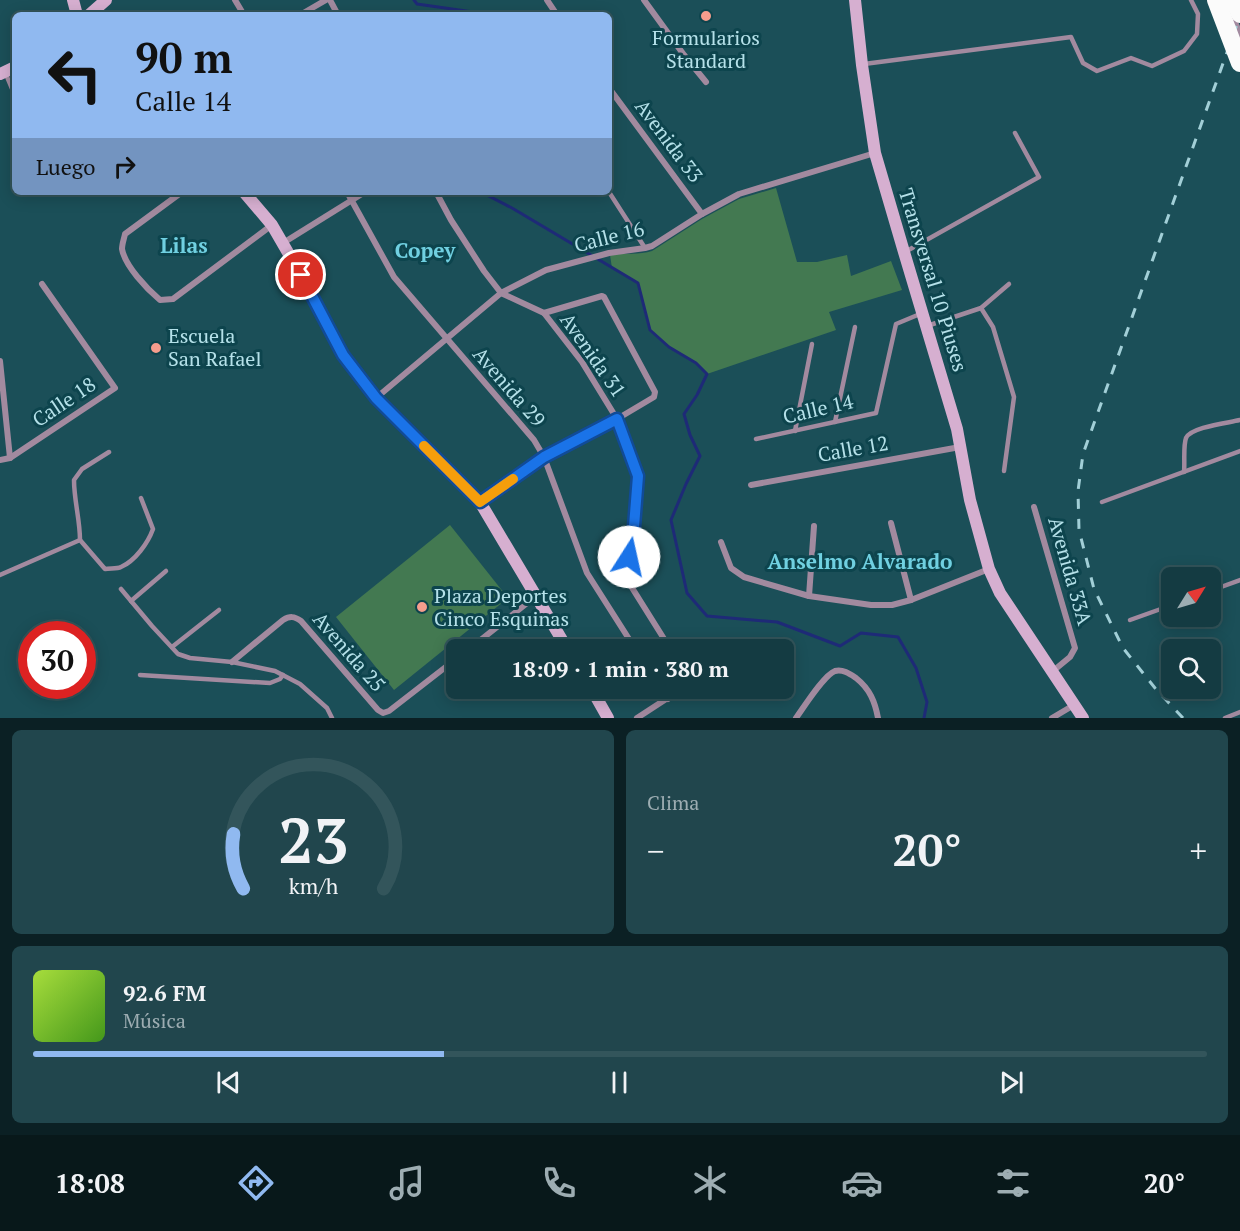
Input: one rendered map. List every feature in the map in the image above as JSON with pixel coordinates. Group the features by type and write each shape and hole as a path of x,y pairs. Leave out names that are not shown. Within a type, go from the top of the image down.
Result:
{"highway":[{"path":"1230,5 1240,63"}],"street":[{"path":"92,12 106,0"},
{"path":"306,12 328,0"},
{"path":"644,0 706,82"},
{"name":"Transversal 10 Piuses","path":"855,0 875,153 957,429 970,500 989,569 1000,593 1083,718"},
{"path":"1230,5 1240,35"},
{"name":"Avenida 33","path":"612,92 702,214"},
{"name":"Calle 16","path":"376,398 501,293 546,270 609,253 652,246 702,214 739,194 875,153"},
{"path":"178,195 124,234 122,248 128,262 150,291 160,300 173,299 272,225"},
{"path":"247,195 272,225 343,355 376,398 480,502 562,639"},
{"name":"Avenida 29","path":"348,195 394,278 534,440 544,457 587,573 629,639"},
{"path":"282,243 360,195"},
{"path":"438,195 451,220 501,293 544,314 604,297 655,390 654,397 544,457 480,502"},
{"name":"Calle 18","path":"0,460 10,458 115,388 42,284"},
{"name":"Avenida 31","path":"544,314 582,362 617,419 638,476 633,539 624,575 663,639"},
{"path":"0,361 10,458"},
{"name":"Calle 12","path":"751,485 960,447"},
{"name":"Avenida 33A","path":"1034,507 1075,648 1070,657 1053,671"},
{"path":"891,523 911,600"},
{"path":"809,596 814,526"},
{"path":"721,542 730,568 744,577 809,596 871,605 892,605 911,600 989,569"},
{"path":"482,639 537,596"},
{"name":"Avenida 25","path":"232,662 283,620 290,616 296,617 383,713 389,711 446,667"},
{"path":"796,718 826,677 836,671 847,672 863,683 872,695 878,718"},
{"path":"597,699 608,718"},
{"path":"637,718 668,699"},
{"path":"1052,718 1074,704"}],"lane":[{"path":"862,65 1071,37 1083,63 1097,71 1131,58 1152,66 1184,51 1197,34 1198,14 1191,0"},
{"path":"7,71 12,87"},
{"path":"904,252 1039,177 1015,133"},
{"path":"611,195 645,248"},
{"path":"927,326 981,308 1009,284"},
{"path":"981,308 993,327 1014,397 1004,471"},
{"name":"Calle 14","path":"756,439 876,413 897,324 923,313"},
{"path":"835,422 855,327"},
{"path":"795,431 812,344"},
{"path":"1185,472 1185,439 1190,433 1240,420"},
{"path":"109,452 82,470 74,480 80,540 105,569 121,567 138,554 150,539 153,529 141,498"},
{"path":"1102,502 1240,452"},
{"path":"0,575 80,540"},
{"path":"131,601 166,571"},
{"path":"1221,587 1240,580"},
{"path":"121,589 178,654 190,658 232,662 275,671 300,684 327,708 332,718"},
{"path":"1130,620 1161,609"},
{"path":"171,647 219,610"},
{"path":"140,675 270,683 284,675"},
{"path":"1225,718 1240,712"}],"green space":[{"path":"776,188 797,262 817,262 847,255 851,276 891,261 902,290 829,312 836,330 707,374 696,363 669,347 650,330 638,283 612,268 610,255 652,251 702,219 739,199"},
{"name":"Plaza Deportes Cinco Esquinas","path":"450,525 508,598 457,639 446,639 446,648 394,690 336,617"}],"waterway":[{"path":"414,0 417,4 473,12"},
{"path":"487,195 638,283 650,330 669,347 696,363 707,374 684,414 690,435 700,456 671,520 687,593 707,616 777,622 840,646 861,633 898,637 916,668 927,702 924,718"}],"railway":[{"path":"1183,718 1123,648 1094,589 1079,530 1078,491 1083,454 1240,16"}],"slow traffic":[{"path":"424,446 480,502 513,479"}],"place":[{"name":"Formularios Standard","path":"706,16"},
{"name":"Escuela San Rafael","path":"156,348"},
{"name":"Plaza Deportes Cinco Esquinas","path":"422,607"}],"district":[{"name":"Lilas","path":"184,246"},
{"name":"Copey","path":"425,251"},
{"name":"Anselmo Alvarado","path":"860,562"}],"route":[{"path":"301,275 343,355 361,379 376,398 480,502 544,457 617,419 638,476 633,539 629,557"}]}
